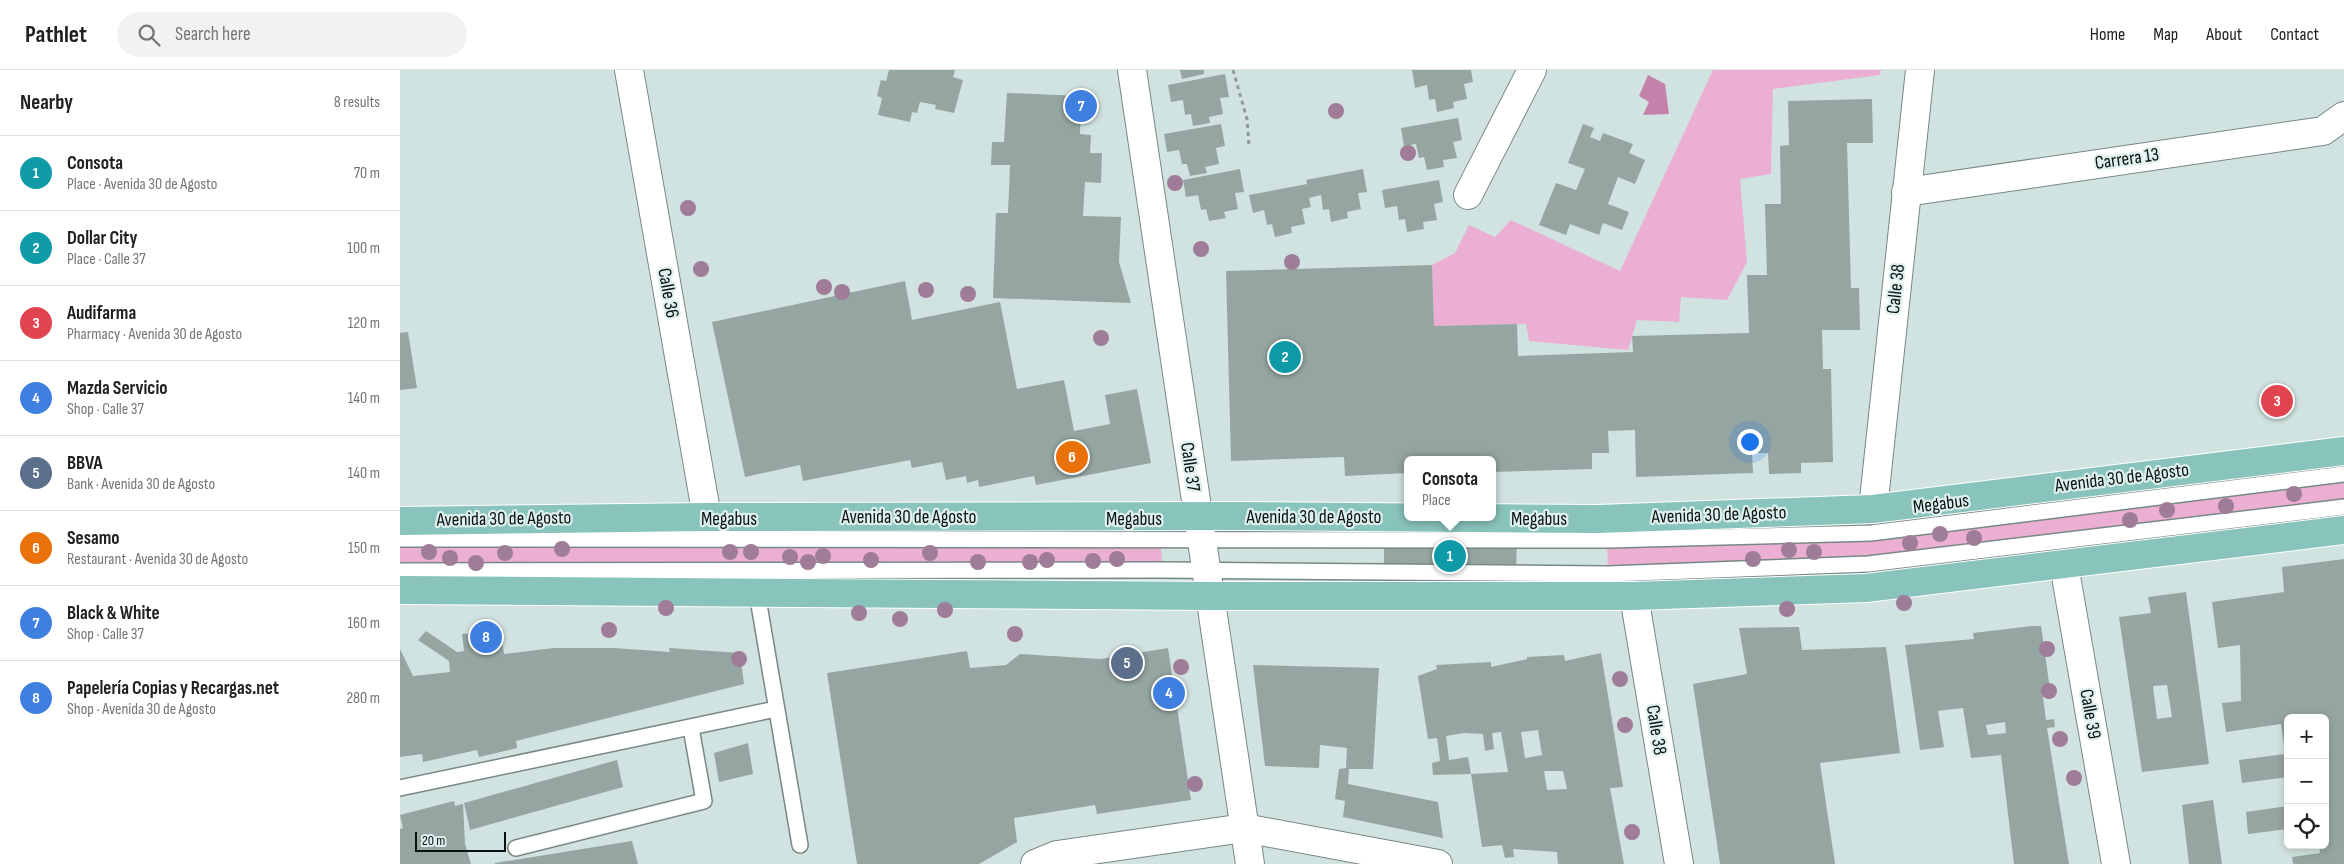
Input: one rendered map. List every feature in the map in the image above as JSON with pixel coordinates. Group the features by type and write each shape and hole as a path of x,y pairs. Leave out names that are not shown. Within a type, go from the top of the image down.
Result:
{"main road":[{"name":"Avenida 30 de Agosto","path":"400,521 707,517 1200,528 1598,519 1873,509 2344,451"},
{"path":"400,590 757,593 1209,583 1634,596 1866,588 2344,530"}],"street":[{"name":"Calle 36","path":"629,70 707,517"},
{"name":"Calle 37","path":"1132,70 1162,260 1250,864"},
{"path":"1468,195 1532,70"},
{"name":"Calle 38","path":"1873,509 1920,70"},
{"name":"Carrera 13","path":"1906,192 2322,131 2344,116"},
{"name":"Calle 39","path":"2064,564 2116,864"},
{"name":"Calle 38","path":"1634,596 1678,864"},
{"path":"1035,864 1057,855 1244,828 1438,864"}],"lane":[{"name":"Megabus","path":"400,539 1200,528 1608,540 1871,533 2344,474"},
{"path":"400,571 1209,583 1598,574 1868,564 2344,507"},
{"path":"757,593 800,845"},
{"path":"400,788 776,709"},
{"path":"516,848 704,801 691,728"}],"path":[{"path":"1233,70 1247,119 1249,146"}],"shaded area":[{"path":"1713,70 1881,70 1880,75 1773,89 1771,174 1740,179 1747,262 1727,300 1681,297 1679,322 1637,320 1628,350 1529,341 1526,324 1434,326 1432,265 1455,253 1469,225 1495,237 1511,220 1620,271"},
{"path":"1648,75 1665,84 1669,114 1643,115 1649,102 1639,96"},
{"path":"2344,474 2344,507 1868,564 1608,574 1607,540 1871,533"},
{"path":"400,539 1160,539 1163,570 400,571"}],"building":[{"path":"889,70 955,70 953,77 963,80 954,113 935,109 936,105 920,102 917,113 912,112 910,122 878,115 882,98 877,96 881,80 886,81"},
{"path":"1180,70 1204,70 1204,74 1182,79"},
{"path":"1412,70 1471,70 1473,82 1464,84 1467,99 1453,102 1454,108 1437,112 1435,99 1429,100 1427,85 1415,88"},
{"path":"1225,74 1229,97 1220,98 1223,114 1209,117 1210,123 1193,126 1191,114 1185,115 1183,100 1171,102 1168,85"},
{"path":"1007,93 1081,96 1080,134 1091,135 1090,153 1102,153 1101,183 1085,182 1083,216 1121,217 1119,262 1131,303 993,298 996,213 1008,213 1010,165 991,165 992,142 1004,142"},
{"path":"1872,99 1873,143 1847,143 1851,288 1859,288 1860,330 1822,330 1823,369 1831,369 1833,462 1801,463 1801,473 1769,474 1768,453 1752,453 1753,473 1636,477 1635,430 1608,431 1609,453 1592,453 1592,469 1496,472 1496,456 1404,456 1404,473 1345,476 1344,457 1231,461 1226,271 1432,265 1434,326 1517,324 1518,356 1633,352 1632,336 1749,333 1747,275 1767,275 1765,204 1781,204 1780,146 1789,145 1788,101"},
{"path":"1458,118 1462,140 1453,142 1457,158 1443,160 1444,167 1427,170 1424,157 1419,158 1416,144 1404,146 1401,128"},
{"path":"1221,124 1225,146 1216,148 1219,164 1205,167 1207,173 1190,176 1187,164 1182,164 1179,150 1167,152 1164,134"},
{"path":"1583,124 1594,128 1590,137 1600,141 1603,133 1633,144 1629,153 1645,160 1635,184 1618,177 1608,204 1629,212 1622,230 1603,223 1599,235 1570,224 1566,235 1539,225 1556,183 1576,190 1585,169 1568,163"},
{"path":"1240,169 1244,192 1235,193 1238,209 1224,212 1226,218 1209,221 1206,209 1201,210 1198,195 1186,197 1183,180"},
{"path":"1363,169 1367,192 1358,193 1361,209 1347,212 1348,218 1331,222 1329,209 1323,210 1321,195 1309,198 1311,207 1302,209 1305,224 1291,227 1292,233 1275,237 1272,224 1267,225 1264,210 1253,213 1249,195 1307,184 1306,180"},
{"path":"1439,180 1443,202 1434,204 1437,220 1423,222 1424,229 1407,232 1405,219 1399,220 1397,206 1385,208 1382,190"},
{"path":"905,281 912,320 1000,302 1017,389 1064,380 1074,431 1110,424 1105,395 1137,389 1151,463 1036,485 1034,476 979,487 978,480 967,483 966,476 946,480 942,462 912,468 910,460 803,481 800,465 745,477 712,322"},
{"path":"408,332 417,388 400,390 400,333"},
{"path":"1384,539 1517,539 1516,573 1384,572"},
{"path":"2344,559 2344,864 2293,864 2292,857 2320,853 2320,849 2329,849 2329,714 2284,714 2284,746 2281,724 2226,732 2222,703 2241,701 2240,645 2218,648 2212,602 2284,592 2282,567"},
{"path":"2186,592 2209,764 2142,772 2119,617 2151,613 2148,597","holes":["2167,685 2172,717 2157,719 2153,686"]},
{"path":"2041,626 2050,689 2042,690 2046,720 2054,719 2055,727 2047,728 2069,864 2014,864 2001,755 1971,758 1963,708 1938,711 1944,747 1920,750 1905,645 1974,639 1973,633","holes":["2005,722 2006,733 1988,735 1986,725"]},
{"path":"1799,627 1802,650 1886,647 1900,753 1820,763 1835,864 1720,864 1693,684 1747,674 1739,628"},
{"path":"426,631 457,652 464,651 462,634 501,632 504,654 554,648 614,648 670,652 669,648 740,653 744,684 516,741 517,748 479,757 477,750 423,762 422,754 400,757 400,649 413,676 450,672 449,661 418,640"},
{"path":"1168,648 1191,800 1097,814 1095,805 1014,818 1017,842 979,864 857,864 827,673 967,651 970,668 1006,665 1020,654 1100,659"},
{"path":"1601,653 1623,787 1610,788 1624,864 1558,864 1557,852 1513,849 1514,857 1505,858 1502,845 1482,847 1471,774 1433,775 1432,763 1440,761 1437,738 1428,739 1418,676 1437,669 1436,665 1491,662 1491,667 1527,659 1527,657 1564,655 1565,661","holes":["1538,730 1542,755 1525,758 1521,732","1501,732 1508,772 1471,774 1468,757 1449,760 1446,736 1464,733 1483,734 1485,751 1494,749 1492,733","1544,771 1563,771 1567,789 1547,790"]},
{"path":"1253,665 1379,668 1373,769 1349,769 1348,784 1438,802 1443,838 1343,817 1345,801 1335,799 1339,769 1346,768 1347,748 1320,745 1319,768 1265,766"},
{"path":"748,743 753,774 719,782 714,753"},
{"path":"2284,754 2284,778 2242,783 2239,760"},
{"path":"617,760 623,787 470,830 464,803"},
{"path":"2213,800 2222,864 2189,864 2182,805"},
{"path":"454,801 455,806 463,804 465,844 471,864 400,864 400,829 403,828 400,815"},
{"path":"2284,807 2284,830 2248,834 2246,812"},
{"path":"632,841 638,864 495,864 495,863"}],"place":[{"name":"Black & White","path":"1081,106"},
{"name":"Dollar City","path":"1285,357"},
{"name":"Audifarma","path":"2277,401"},
{"name":"Sesamo","path":"1072,457"},
{"name":"Consota","path":"1450,556"},
{"name":"Papelería Copias y Recargas.net","path":"486,637"},
{"name":"BBVA","path":"1127,663"},
{"name":"Mazda Servicio","path":"1169,693"}]}
